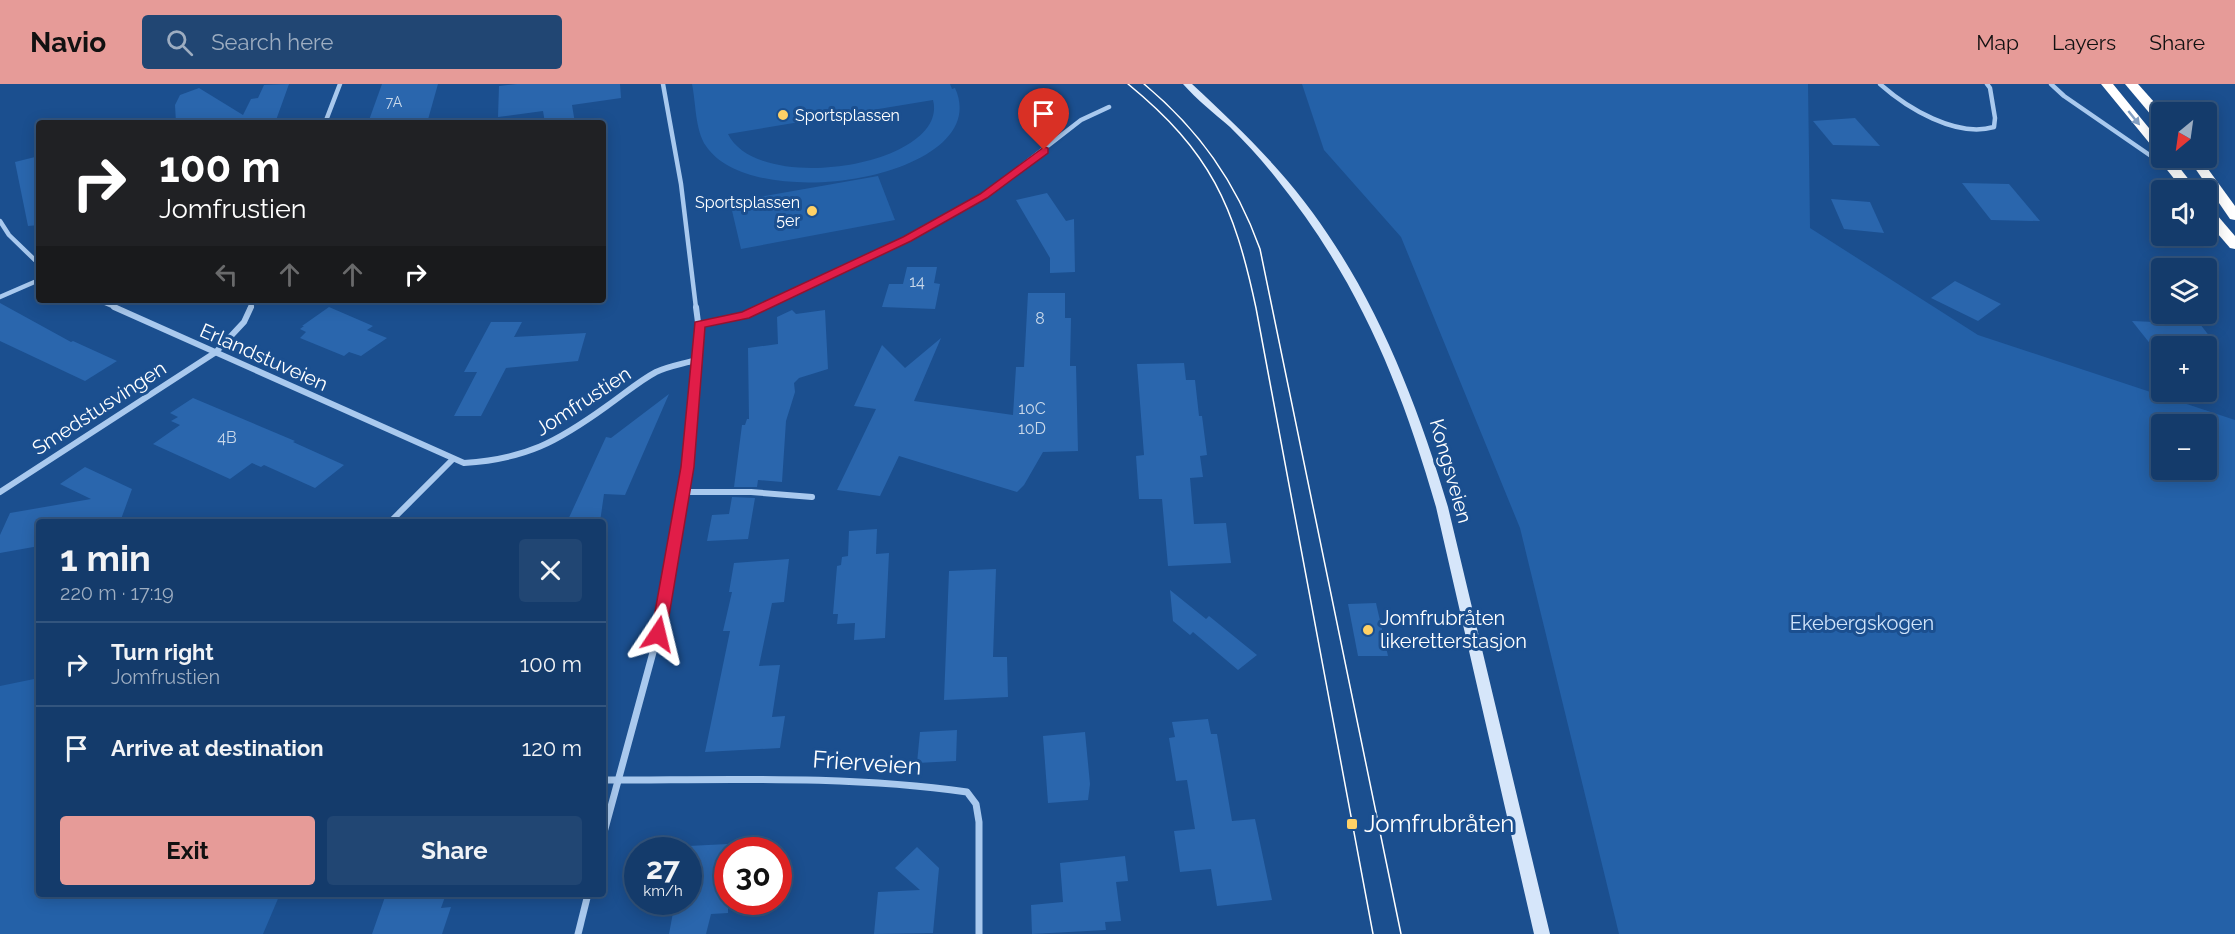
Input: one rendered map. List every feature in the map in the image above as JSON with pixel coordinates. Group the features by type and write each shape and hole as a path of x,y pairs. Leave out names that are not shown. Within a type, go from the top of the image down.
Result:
{"highway":[{"path":"2107,84 2151,139"},
{"path":"2131,84 2151,107"},
{"path":"2173,168 2182,180"},
{"path":"2201,168 2235,216"},
{"path":"2217,225 2235,245"}],"main road":[{"name":"Kongsveien","path":"1187,84 1252,145 1311,214 1360,293 1393,359 1433,472 1542,934"}],"street":[{"path":"326,120 340,84"},
{"path":"606,825 658,634 688,457 699,325 681,184 663,84"},
{"path":"1880,84 1914,111 1941,122 1975,128 1994,127 1990,88 1987,84"},
{"path":"2051,84 2064,96 2180,177"},
{"path":"699,325 745,315 907,239 989,192 1081,120 1109,107"},
{"path":"0,221 9,235 36,261"},
{"path":"0,297 36,281"},
{"name":"Erlandstuveien","path":"105,303 418,441"},
{"name":"Smedstusvingen","path":"0,492 216,352 244,322 253,303"},
{"name":"Jomfrustien","path":"418,441 452,460 464,463 480,464 507,460 538,451 577,429 654,374 696,360"},
{"path":"393,519 452,460"},
{"path":"682,492 750,492 812,497"},
{"name":"Frierveien","path":"618,780 786,777 927,786 967,792 976,804 979,822 979,934"},
{"path":"606,780 618,780"},
{"path":"578,934 587,897"}],"green space":[{"path":"692,84 950,84 952,89 955,88 958,119 940,145 907,164 864,177 816,182 771,179 732,168 706,146 698,124","holes":["933,100 930,123 912,142 884,156 848,165 811,168 776,164 746,153 728,134"]},
{"name":"Ekebergskogen","path":"1302,84 1808,84 1810,228 1978,335 2151,392 2151,402 2181,402 2217,414 2151,414 2151,480 2217,480 2217,414 2235,420 2235,934 1619,934 1520,528 1401,237 1324,150"},
{"name":"Sportsplassen 5er","path":"878,176 895,220 741,249 730,202"},
{"path":"36,679 36,897 279,897 263,934 0,934 0,686"}],"building":[{"path":"289,84 276,120 176,120 175,105 180,95 199,88 243,115 251,99 258,98 264,85"},
{"path":"382,84 438,84 428,120 369,120"},
{"path":"620,84 621,98 572,105 574,120 544,120 543,111 498,117 499,86"},
{"path":"1855,118 1880,146 1833,145 1813,121"},
{"path":"36,157 36,225 28,226 15,162"},
{"path":"1962,183 2009,184 2040,221 1991,220"},
{"path":"1047,193 1066,221 1074,219 1075,272 1050,273 1050,258 1016,200"},
{"path":"1831,199 1870,202 1884,233 1844,229"},
{"path":"907,267 937,267 934,283 940,284 935,309 882,307 889,284 903,284"},
{"path":"1955,281 2001,304 1978,321 1931,298"},
{"path":"1028,293 1065,293 1065,318 1071,318 1070,366 1076,366 1078,451 1043,452 1024,485 1017,492 899,456 880,496 837,490 876,409 854,406 882,345 905,368 941,338 914,401 1013,415 1016,367 1024,367"},
{"path":"0,303 71,342 117,361 85,381 0,341"},
{"path":"329,307 373,326 367,330 387,338 361,356 349,352 344,356 300,338 306,332 300,329 304,326 302,326"},
{"path":"792,310 796,314 825,310 828,369 799,378 794,383 795,392 786,421 782,482 758,480 757,487 734,487 742,425 745,425 749,419 748,348 778,344 777,317"},
{"path":"2132,321 2151,322 2151,324 2200,324 2209,336 2151,336 2151,345"},
{"path":"491,322 522,322 514,337 586,333 578,361 506,368 481,416 454,416 477,372 464,372"},
{"path":"1184,363 1186,380 1195,380 1207,455 1200,456 1203,477 1190,478 1194,524 1226,523 1231,563 1168,566 1162,499 1139,499 1136,456 1144,455 1137,364"},
{"path":"669,394 625,495 604,494 600,519 568,519 606,437 611,438"},
{"path":"193,398 295,441 293,442 344,465 315,488 264,465 261,467 252,463 230,479 153,444 180,425 171,421 178,417 170,413"},
{"path":"85,467 132,489 121,519 36,519 36,547 0,553 0,535 10,513 91,499 60,484"},
{"path":"732,497 755,498 748,539 707,541 712,515 729,514"},
{"path":"877,529 876,554 889,553 885,638 854,640 855,623 837,624 838,614 833,614 837,566 841,565 842,557 848,556 849,531"},
{"path":"789,559 784,602 772,603 759,666 780,665 772,717 785,716 780,748 705,752 730,631 723,631 732,592 729,592 734,563"},
{"path":"996,569 993,657 1007,657 1008,697 944,700 949,571"},
{"path":"1170,590 1206,619 1209,616 1257,655 1238,670 1193,632 1190,635 1173,621"},
{"name":"Jomfrubråten likeretterstasjon","path":"1376,603 1388,656 1358,656 1348,604"},
{"path":"1208,719 1211,734 1217,734 1232,821 1255,819 1272,900 1217,906 1211,869 1180,872 1174,831 1195,829 1187,780 1176,781 1169,738 1175,737 1172,722"},
{"path":"957,730 956,761 917,763 920,732"},
{"path":"1085,732 1090,784 1088,800 1048,803 1043,736"},
{"path":"702,845 714,845 714,914 711,914 706,934 669,934 673,915 702,915"},
{"path":"917,847 939,868 933,933 874,934 878,892 920,890 895,868"},
{"path":"1125,856 1128,881 1116,882 1121,921 1105,922 1106,930 1032,934 1031,905 1063,902 1060,863"},
{"path":"385,897 445,897 441,908 451,907 442,934 372,934"}],"tram line":[{"path":"1128,84 1180,133 1215,183 1228,210 1248,272 1373,934"},
{"path":"1144,84 1182,120 1214,159 1239,201 1260,249 1401,934"}],"place":[{"name":"Sportsplassen","path":"783,115"},
{"name":"Sportsplassen 5er","path":"812,211"},
{"name":"Jomfrubråten likeretterstasjon","path":"1368,630"},
{"name":"Jomfrubråten","path":"1352,824"}],"route":[{"path":"658,634 687,467 699,325 745,315 907,239 983,196 1044,150"}]}
